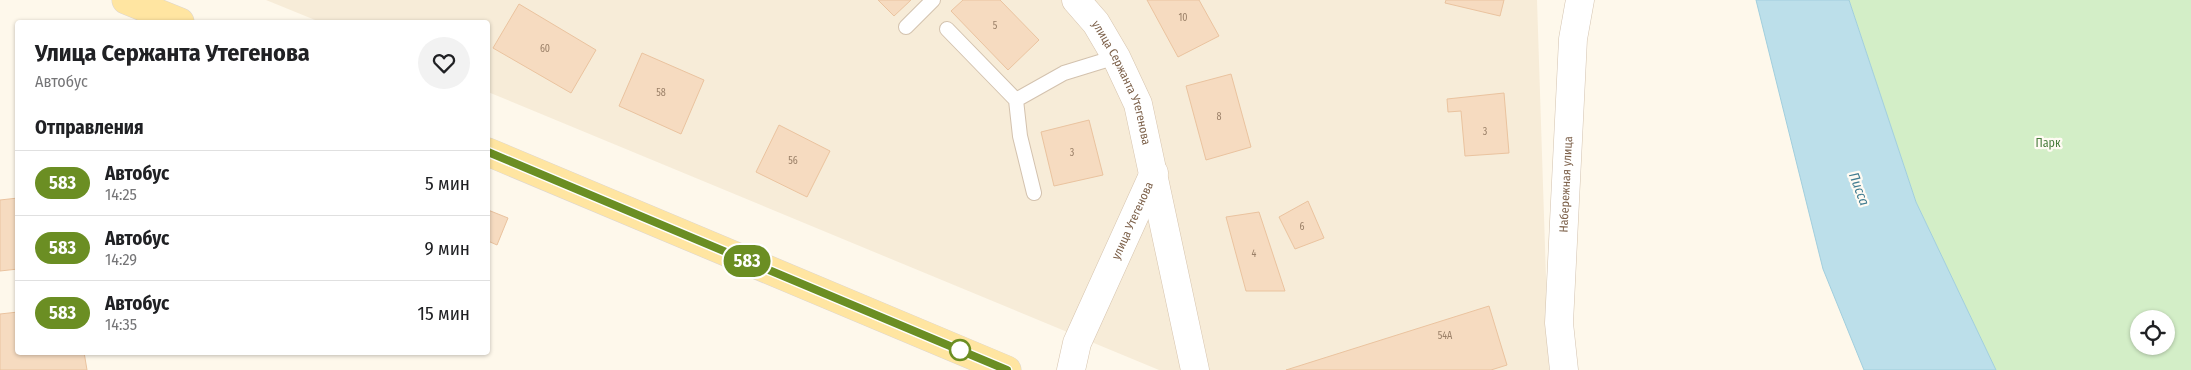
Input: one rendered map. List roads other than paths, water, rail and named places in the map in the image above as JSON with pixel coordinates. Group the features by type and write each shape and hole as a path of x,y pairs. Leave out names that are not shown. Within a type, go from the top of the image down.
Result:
{"main road":[{"path":"126,0 175,20"},
{"name":"улица Сержанта Утегенова","path":"1076,0 1096,24 1116,57 1138,104 1154,174"},
{"name":"Набережная улица","path":"1564,370 1560,313 1573,39 1580,0"},
{"path":"490,153 1007,370"},
{"name":"улица Утегенова","path":"1071,370 1077,343 1154,174"},
{"name":"улица Утегенова","path":"1154,174 1195,370"}],"lane":[{"path":"906,27 933,0"},
{"path":"947,29 1016,100 1020,136 1034,193"},
{"path":"1016,100 1064,73 1116,57"}],"water":[{"name":"Писса","path":"1756,0 1849,0 1916,202 1996,370 1864,370 1823,269"}],"park label":[{"name":"Парк","path":"2048,143"}]}
